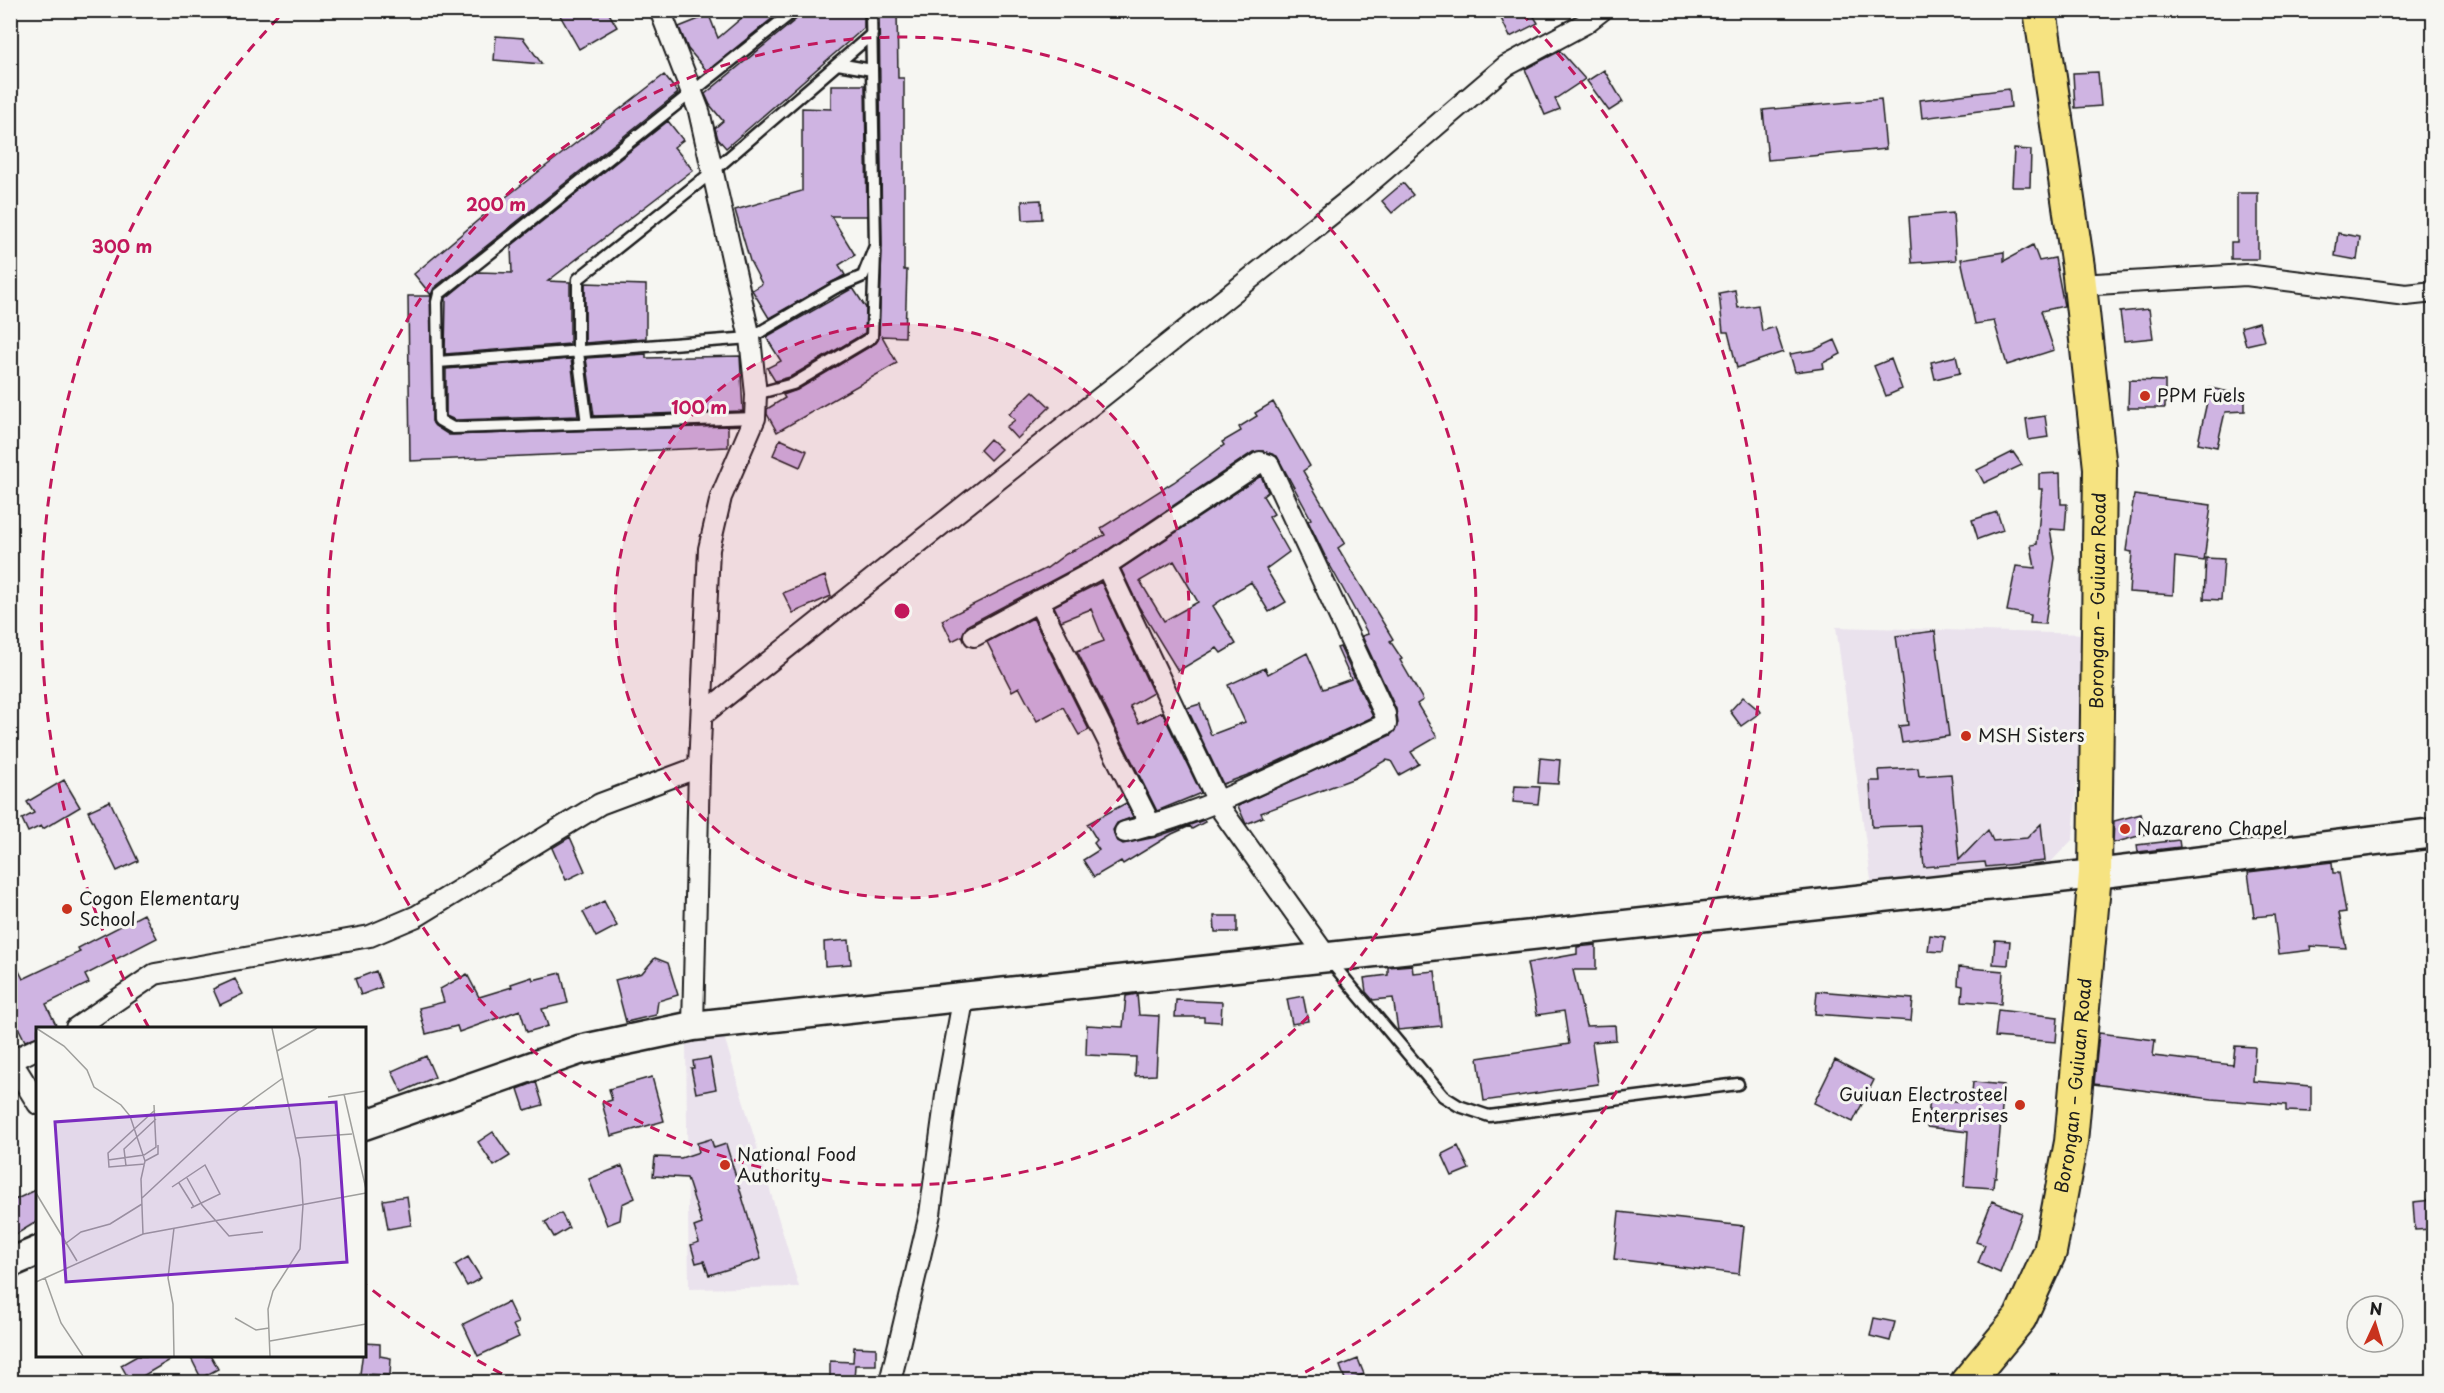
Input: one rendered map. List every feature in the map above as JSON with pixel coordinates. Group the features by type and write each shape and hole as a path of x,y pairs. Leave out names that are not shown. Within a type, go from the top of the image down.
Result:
{"main road":[{"name":"Borongan – Guiuan Road","path":"1967,1383 2020,1318 2050,1252 2071,1142 2095,874 2100,468 2080,285 2040,10"}],"street":[{"path":"660,10 699,111 750,338 756,394 755,418 721,497 709,549 699,767 693,1026"},
{"path":"702,715 1354,196 1506,66 1584,24 1602,10"},
{"path":"2080,285 2246,275 2406,295 2433,292"},
{"path":"974,636 1106,565 1260,462 1269,465 1385,714 1386,723 1218,801 1151,826 1125,832"},
{"path":"1106,565 1218,801 1326,956"},
{"path":"1038,602 1151,826"},
{"path":"79,1027 155,974 370,936 417,916 600,804 699,767"},
{"path":"366,1124 579,1050 693,1026 2095,874 2433,833"},
{"path":"890,1383 930,1214 947,1088 964,995"},
{"path":"36,1049 11,1060 36,1101"},
{"path":"10,1263 36,1252"}],"lane":[{"path":"755,418 453,428 442,424 439,420 439,294 795,10"},
{"path":"756,394 793,384 872,338 875,246 871,10"},
{"path":"587,423 578,352 578,279 712,172 872,34"},
{"path":"838,64 872,70"},
{"path":"438,362 750,338 835,288 863,276 875,246"},
{"path":"1326,956 1443,1096 1459,1106 1489,1116 1738,1084"}],"shaded area":[{"name":"MSH Sisters","path":"1836,627 2088,634 2073,839 2047,866 1872,887"},
{"name":"National Food Authority","path":"723,1033 799,1287 689,1289 686,1043"}],"building":[{"path":"557,10 607,10 617,27 579,49"},
{"path":"751,10 777,10 779,13 707,71 688,49 679,27 709,15 718,38"},
{"path":"802,10 864,10 864,28 726,148 718,139 715,128 723,121 710,105 705,94 800,16"},
{"path":"879,10 897,10 898,78 904,78 904,270 907,270 905,337 882,336 897,363 777,432 767,414 767,409 785,398 783,395 797,390 876,343 879,338 882,246"},
{"path":"1497,10 1530,10 1538,23 1510,37"},
{"path":"496,36 523,38 542,64 494,60"},
{"path":"1560,51 1585,79 1555,99 1560,109 1545,115 1525,69"},
{"path":"1604,70 1623,102 1609,111 1587,81"},
{"path":"2098,72 2101,106 2075,108 2073,73"},
{"path":"664,75 678,93 434,288 431,295 414,274 502,200"},
{"path":"831,85 865,85 867,216 831,216 855,255 839,265 845,275 769,318 752,290 762,284 750,261 735,210 802,191 802,108 831,109"},
{"path":"2009,89 2011,107 1922,118 1920,100"},
{"path":"1881,99 1886,149 1768,160 1763,110"},
{"path":"668,121 683,140 674,147 693,170 548,281 570,282 570,344 445,354 446,298 478,272 512,273 511,246"},
{"path":"2014,149 2031,150 2030,187 2012,187"},
{"path":"1403,183 1413,195 1392,213 1382,201"},
{"path":"2237,193 2258,193 2258,259 2231,259 2231,242 2237,242"},
{"path":"1041,200 1042,219 1023,220 1022,201"},
{"path":"1953,213 1956,260 1912,263 1909,217"},
{"path":"2338,233 2360,237 2357,260 2335,256"},
{"path":"2033,245 2039,261 2055,258 2064,306 2041,311 2054,350 2007,365 1994,321 1975,324 1961,259 2004,252 2004,261"},
{"path":"585,283 646,285 646,338 585,343"},
{"path":"853,288 866,308 865,333 790,377 775,381 767,368 781,361 766,337"},
{"path":"1735,290 1738,308 1758,305 1762,331 1775,327 1783,352 1737,368 1728,332 1723,332 1719,293"},
{"path":"408,296 431,296 432,421 435,426 449,435 728,426 728,447 410,461"},
{"path":"2149,309 2153,338 2124,341 2120,312"},
{"path":"2259,322 2264,341 2246,345 2241,327"},
{"path":"1835,340 1841,354 1823,363 1824,368 1795,372 1790,354 1814,350"},
{"path":"646,354 646,358 740,356 743,411 594,416 586,358"},
{"path":"1956,356 1960,373 1935,379 1931,362"},
{"path":"571,359 578,416 455,420 446,416 446,369"},
{"path":"1891,359 1902,389 1886,396 1874,366"},
{"path":"2129,380 2165,381 2165,408 2128,408"},
{"path":"2210,388 2245,395 2245,411 2225,412 2217,447 2198,443"},
{"path":"1033,391 1050,407 1017,439 1006,427 1015,420 1009,414"},
{"path":"1273,402 1310,466 1303,471 1345,543 1338,548 1393,639 1390,641 1423,700 1417,704 1437,737 1411,752 1419,764 1399,775 1391,761 1386,760 1355,778 1261,813 1263,817 1246,824 1238,806 1391,735 1398,723 1396,709 1362,636 1368,634 1327,560 1308,521 1311,519 1277,456 1263,451 1253,452 1100,555 968,625 962,636 952,641 942,620 1047,568 1066,554 1105,535 1101,528 1174,482 1224,445 1222,442 1241,431 1239,427 1257,416 1255,413"},
{"path":"2045,416 2048,437 2029,440 2026,419"},
{"path":"780,439 807,451 800,467 773,455"},
{"path":"990,439 1001,449 990,460 980,450"},
{"path":"2013,452 2022,465 1984,483 1977,470"},
{"path":"2060,473 2061,504 2067,504 2065,530 2050,529 2055,558 2045,624 2030,623 2031,615 2007,611 2016,566 2035,568 2031,545 2037,544 2042,489 2039,489 2039,474"},
{"path":"1261,476 1268,492 1263,496 1274,514 1269,517 1289,552 1266,569 1286,602 1269,612 1251,582 1223,599 1213,606 1236,644 1221,653 1217,648 1178,671 1139,607 1121,569","holes":["1174,561 1198,602 1164,621 1140,581"]},
{"path":"2134,495 2211,505 2204,561 2175,557 2173,595 2129,592 2132,552 2126,551"},
{"path":"1997,512 2003,530 1978,539 1972,520"},
{"path":"2206,558 2224,559 2221,600 2204,599"},
{"path":"825,576 831,596 793,613 783,593"},
{"path":"1101,582 1153,693 1130,706 1139,723 1162,712 1201,793 1157,811 1077,651 1104,641 1091,609 1061,621 1054,606"},
{"path":"1033,618 1089,730 1079,735 1063,707 1037,721 1019,687 1012,691 987,642"},
{"path":"1935,631 1949,736 1902,743 1899,726 1908,725 1896,636"},
{"path":"1340,647 1373,717 1253,773 1223,784 1187,708 1200,704 1211,735 1245,722 1228,685 1265,668 1268,674 1307,653 1323,689 1351,679 1337,648"},
{"path":"1743,697 1761,712 1741,726 1730,711"},
{"path":"1540,758 1560,760 1558,784 1538,783"},
{"path":"1918,768 1919,776 1951,774 1959,860 1988,830 1993,841 2027,838 2041,824 2045,861 1986,867 1985,862 1924,867 1920,825 1872,827 1870,781 1880,781 1879,770"},
{"path":"64,780 80,807 43,829 41,826 28,832 22,819 34,813 27,802"},
{"path":"1515,786 1540,787 1538,804 1513,802"},
{"path":"110,801 138,861 117,871 88,811"},
{"path":"1126,803 1133,817 1117,823 1113,830 1116,840 1123,844 1156,837 1204,820 1205,822 1192,829 1190,826 1172,834 1123,864 1121,861 1094,877 1083,860 1099,850 1094,843 1097,840 1087,824"},
{"name":"Nazareno Chapel","path":"2141,814 2146,834 2113,843 2114,821"},
{"path":"570,837 585,871 566,880 552,848"},
{"path":"2179,840 2180,847 2138,852 2137,845"},
{"path":"2332,862 2333,873 2339,873 2346,912 2339,913 2346,948 2310,946 2311,950 2279,954 2274,915 2254,917 2248,872"},
{"path":"604,901 617,926 596,937 583,912"},
{"path":"144,914 157,938 85,975 89,983 46,1004 57,1027 36,1027 36,1037 25,1041 14,1019 10,1021 10,953 23,979 80,952 78,948"},
{"path":"1214,916 1237,916 1237,932 1215,932"},
{"path":"1930,935 1945,937 1943,952 1928,951"},
{"path":"849,940 851,964 825,966 824,942"},
{"path":"1995,940 2010,941 2008,965 1993,964"},
{"path":"1596,945 1596,970 1573,970 1586,1026 1615,1025 1616,1040 1592,1042 1598,1084 1484,1101 1478,1058 1569,1044 1564,1011 1537,1015 1527,963 1577,954 1577,947"},
{"path":"655,958 668,963 678,995 658,1001 656,1015 626,1022 615,980 642,973"},
{"path":"1412,965 1413,973 1435,971 1441,1026 1398,1030 1393,998 1373,1000 1366,992 1364,978 1388,975 1388,967"},
{"path":"1959,967 2003,971 2001,1004 1962,1001 1963,986 1958,985"},
{"path":"376,971 382,987 361,995 355,979"},
{"path":"561,973 568,1003 542,1009 548,1026 527,1032 520,1010 459,1032 457,1026 426,1034 419,1008 444,1002 440,989 467,974 479,997 512,987 511,984 532,977 533,980"},
{"path":"235,979 243,994 220,1005 213,989"},
{"path":"1817,991 1913,999 1911,1021 1815,1014"},
{"path":"1137,994 1139,1015 1159,1016 1156,1075 1135,1076 1136,1057 1086,1055 1087,1025 1123,1027 1126,996"},
{"path":"1303,996 1308,1021 1292,1024 1287,999"},
{"path":"1176,1000 1222,1002 1221,1022 1204,1021 1204,1017 1175,1017"},
{"path":"1998,1010 2058,1017 2056,1042 1995,1037"},
{"path":"2099,1033 2155,1040 2153,1056 2233,1065 2235,1046 2255,1047 2253,1081 2311,1086 2311,1112 2286,1111 2286,1105 2212,1099 2094,1084"},
{"path":"426,1056 435,1077 402,1092 392,1071"},
{"path":"710,1058 716,1089 696,1093 691,1068 694,1068 693,1061"},
{"path":"1835,1060 1874,1080 1853,1122 1814,1103"},
{"path":"652,1077 664,1121 611,1136 602,1103 612,1100 609,1089"},
{"path":"536,1082 543,1105 525,1110 518,1089"},
{"path":"1973,1082 2004,1085 1996,1177 1994,1177 1993,1188 1964,1186 1968,1132 1927,1127 1930,1098 1971,1103"},
{"path":"493,1132 510,1156 494,1166 478,1142"},
{"path":"711,1139 714,1148 726,1144 761,1259 709,1275 704,1261 696,1263 691,1245 699,1242 694,1227 702,1224 687,1178 653,1176 655,1157 681,1158 699,1152 697,1143"},
{"path":"1458,1146 1469,1169 1452,1176 1442,1154"},
{"path":"622,1166 635,1198 622,1204 620,1220 607,1225 589,1179"},
{"path":"36,1190 36,1222 10,1238 10,1202"},
{"path":"407,1196 411,1225 388,1229 383,1200"},
{"path":"2432,1200 2433,1229 2415,1230 2413,1202"},
{"path":"1992,1201 2022,1213 2000,1273 1978,1263 1985,1245 1976,1242"},
{"path":"1619,1212 1744,1226 1739,1274 1614,1259"},
{"path":"561,1213 569,1228 554,1237 545,1222"},
{"path":"468,1257 481,1278 467,1286 455,1265"},
{"path":"508,1302 518,1323 513,1325 519,1337 478,1356 463,1324"},
{"path":"1874,1318 1895,1322 1890,1341 1870,1336"},
{"path":"366,1343 380,1344 380,1356 391,1358 390,1375 360,1374 362,1357 366,1357"},
{"path":"854,1347 876,1348 876,1365 855,1365 854,1380 830,1379 830,1361 853,1362"},
{"path":"135,1357 175,1357 131,1383 121,1365"},
{"path":"190,1357 212,1357 218,1369 201,1378"},
{"path":"1358,1359 1364,1374 1346,1382 1340,1366"}],"place":[{"name":"PPM Fuels","path":"2145,396"},
{"name":"MSH Sisters","path":"1966,736"},
{"name":"Nazareno Chapel","path":"2125,829"},
{"name":"Cogon Elementary School","path":"67,909"},
{"name":"Guiuan Electrosteel Enterprises","path":"2020,1105"},
{"name":"National Food Authority","path":"725,1165"}]}
